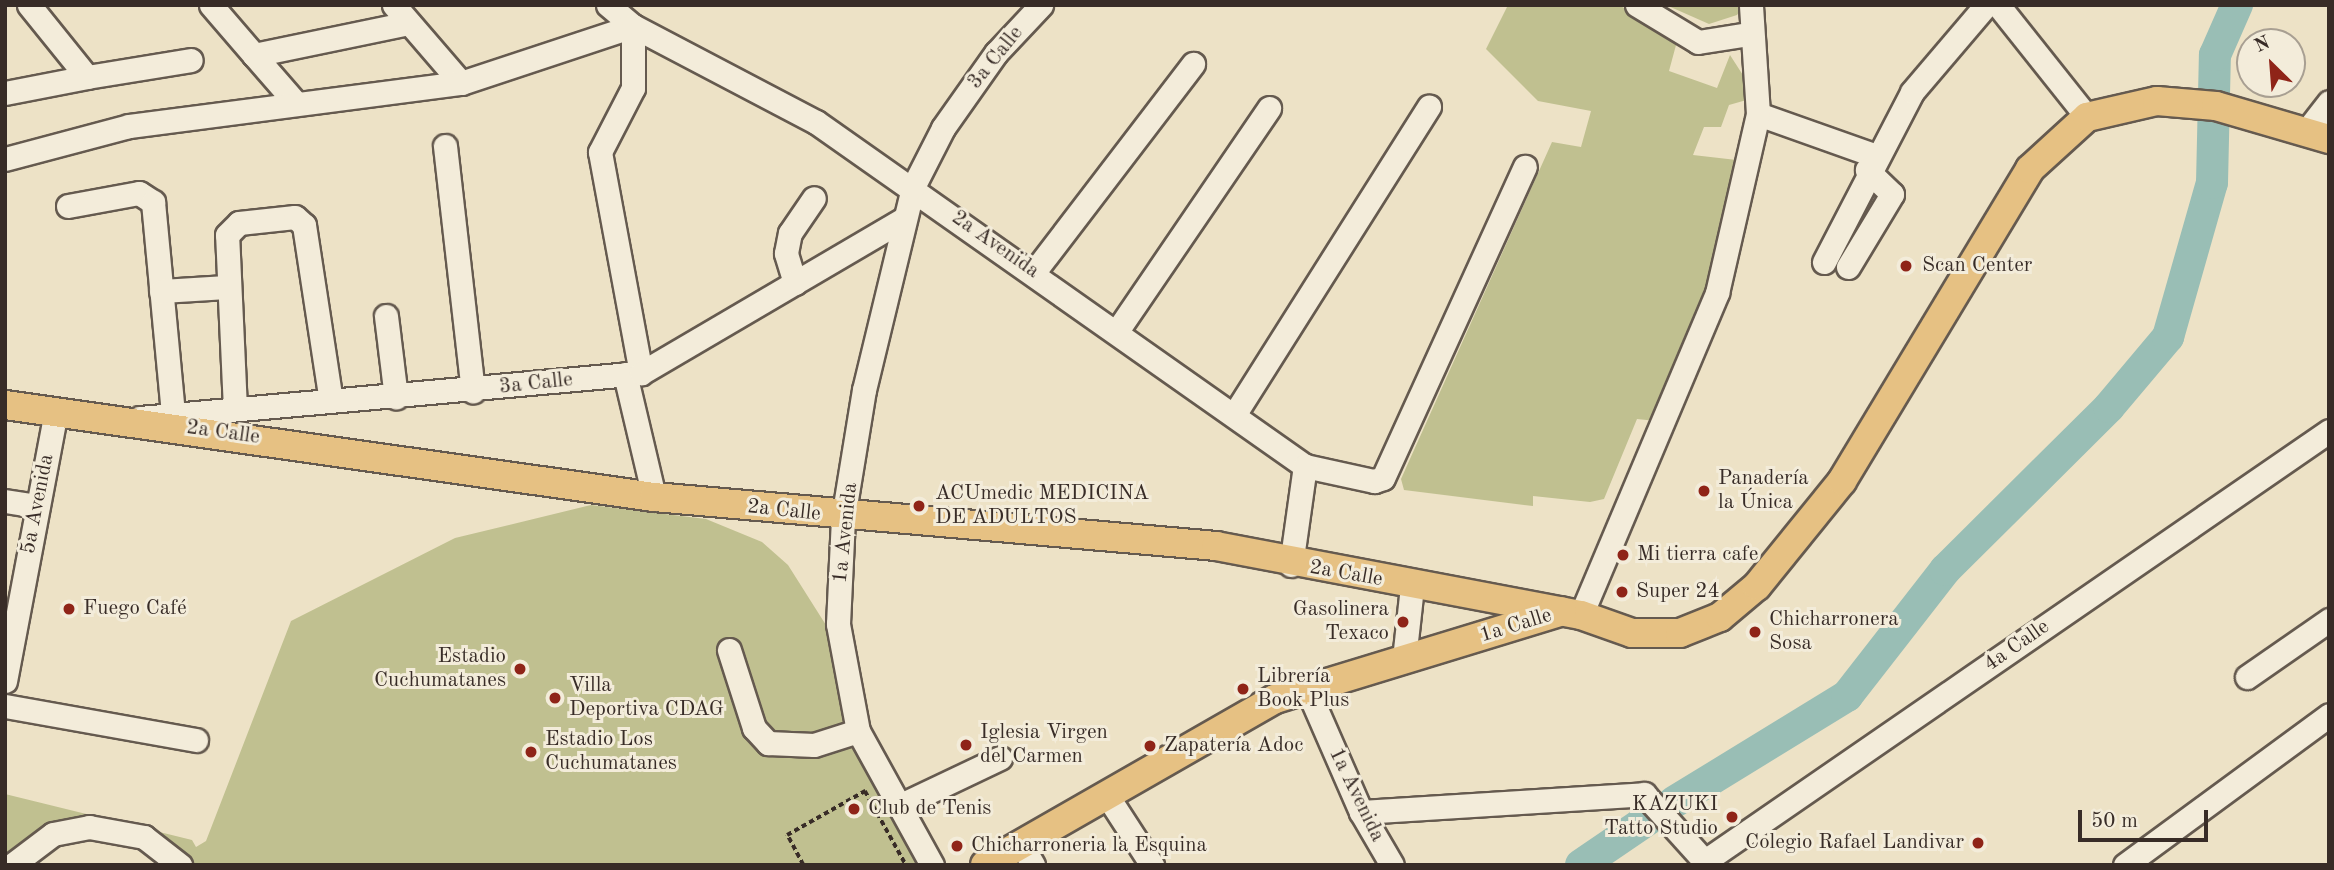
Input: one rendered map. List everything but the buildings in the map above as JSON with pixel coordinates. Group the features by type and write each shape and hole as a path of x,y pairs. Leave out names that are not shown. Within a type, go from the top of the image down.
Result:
{"main road":[{"path":"2087,117 2157,101 2209,106 2318,134"},
{"name":"1a Calle","path":"985,865 1027,854 1106,794 1306,686 1572,613 1633,633 1680,633 1720,617 1757,586 1842,481 2030,169 2087,117"},
{"name":"2a Calle","path":"5,405 127,419 654,497 843,518 1216,546 1292,565 1572,613"}],"street":[{"path":"29,5 87,77"},
{"path":"211,5 294,101"},
{"path":"394,5 461,83"},
{"name":"2a Avenida","path":"608,5 633,26 816,122 913,187 1306,466 1379,481 1525,167"},
{"name":"3a Calle","path":"913,187 943,128 996,52 1041,5"},
{"path":"1637,5 1698,42 1749,34"},
{"path":"1572,613 1717,293 1758,114 1749,34 1751,5"},
{"path":"1824,262 1870,163 1912,92 1986,5"},
{"path":"1998,5 2087,117"},
{"path":"254,55 409,23"},
{"path":"5,159 130,126 294,101 461,83 633,26 633,88 600,152 654,497"},
{"path":"5,93 191,60"},
{"path":"1034,272 1193,64"},
{"path":"2318,134 2329,102"},
{"path":"1234,415 1429,106"},
{"path":"1117,331 1269,108"},
{"path":"1758,114 1870,163 1892,194 1848,267"},
{"path":"445,146 473,391"},
{"name":"1a Avenida","path":"913,187 864,390 843,518 838,624 858,731 932,865"},
{"path":"68,206 148,195 155,210 173,414"},
{"path":"795,283 786,254 790,233 814,198"},
{"name":"3a Calle","path":"127,419 473,391 633,374 904,219"},
{"path":"235,409 227,288 227,234 234,227 301,221 331,401"},
{"path":"161,291 227,288"},
{"path":"386,316 396,397"},
{"name":"5a Avenida","path":"5,681 56,410"},
{"name":"4a Calle","path":"1706,863 2329,431"},
{"path":"1292,565 1306,466"},
{"path":"5,502 38,506"},
{"path":"1404,659 1412,586"},
{"path":"2247,677 2329,621"},
{"path":"729,650 754,728 768,743 814,746 858,731"},
{"name":"1a Avenida","path":"1306,686 1361,812 1392,865"},
{"path":"5,706 196,740"},
{"path":"2131,863 2326,723"},
{"path":"899,806 1000,758"},
{"path":"1361,812 1632,793 1655,802 1706,863"},
{"path":"1106,794 1152,865"},
{"path":"12,865 53,834 89,827 144,836 180,865"}],"path":[{"path":"803,865 787,835 865,792 906,865"}],"green space":[{"path":"1508,5 1618,5 1679,34 1669,71 1717,88 1730,55 1757,97 1729,105 1721,127 1704,127 1693,155 1754,162 1666,422 1637,419 1604,499 1590,502 1533,496 1533,506 1404,490 1401,479 1552,142 1581,147 1591,111 1538,101 1486,49"},
{"path":"1666,5 1744,5 1737,15 1709,24"},
{"name":"Villa Deportiva CDAG","path":"591,505 706,519 762,542 788,565 831,633 857,733 939,865 169,865 151,848 103,834 66,838 5,865 5,794 192,840 196,847 206,841 291,621 455,538"}],"waterway":[{"path":"1674,802 1847,696 1945,570 2109,407 2168,337 2212,183 2215,55 2237,5"},
{"path":"1581,865 1650,818"}],"place":[{"name":"Scan Center","path":"1906,266"},
{"name":"Panadería la Única","path":"1704,491"},
{"name":"ACUmedic MEDICINA DE ADULTOS","path":"919,506"},
{"name":"Mi tierra cafe","path":"1623,555"},
{"name":"Super 24","path":"1622,592"},
{"name":"Fuego Café","path":"69,609"},
{"name":"Gasolinera Texaco","path":"1403,622"},
{"name":"Chicharronera Sosa","path":"1755,632"},
{"name":"Estadio Cuchumatanes","path":"520,669"},
{"name":"Librería Book Plus","path":"1243,689"},
{"name":"Villa Deportiva CDAG","path":"555,698"},
{"name":"Iglesia Virgen del Carmen","path":"966,745"},
{"name":"Zapatería Adoc","path":"1150,746"},
{"name":"Estadio Los Cuchumatanes","path":"531,752"},
{"name":"Club de Tenis","path":"854,809"},
{"name":"KAZUKI Tatto Studio","path":"1732,817"},
{"name":"Colegio Rafael Landivar","path":"1978,843"},
{"name":"Chicharroneria la Esquina","path":"957,846"}]}
